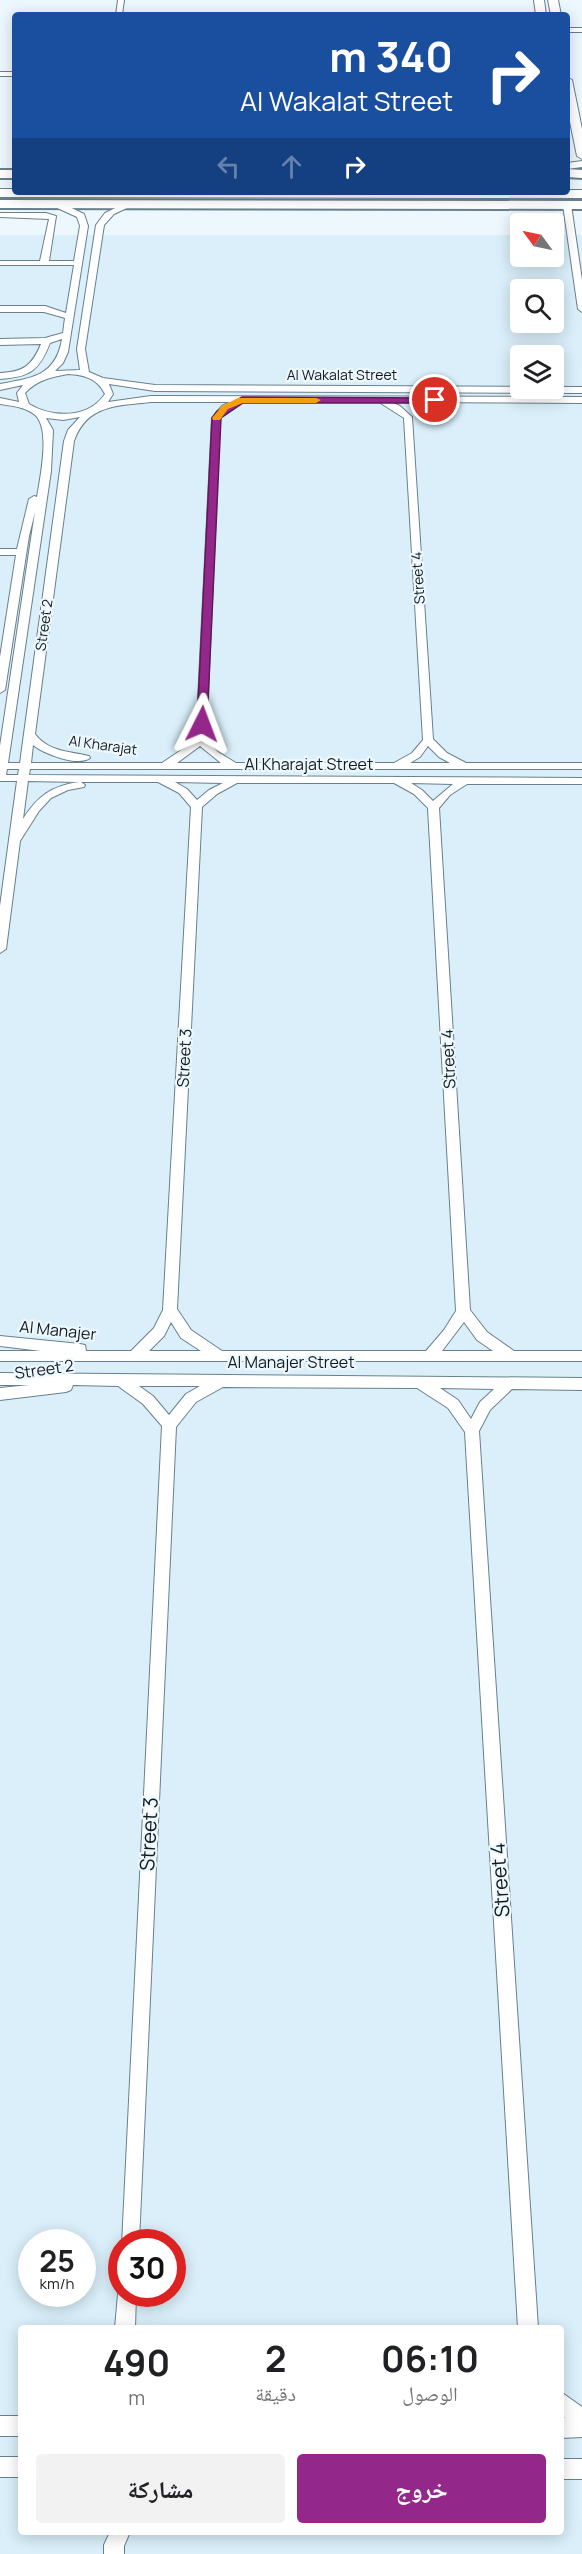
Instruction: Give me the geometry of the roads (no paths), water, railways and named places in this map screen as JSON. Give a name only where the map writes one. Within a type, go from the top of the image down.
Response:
[{"type":"highway","points":[[241,204],[450,195]]},
{"type":"main road","points":[[570,90],[577,114],[581,150]]},
{"type":"main road","points":[[0,204],[582,205]]},
{"type":"street","points":[[44,376],[60,361],[68,334],[83,220],[75,212],[56,204]]},
{"type":"street","points":[[0,387],[64,372],[85,374],[81,349],[100,225],[103,217],[128,204]]},
{"type":"street","points":[[567,205],[582,309]]},
{"type":"street","points":[[0,215],[46,215],[53,218],[44,263]]},
{"type":"street","points":[[0,263],[78,263]]},
{"type":"street","points":[[0,309],[45,309],[71,317]]},
{"type":"street","points":[[0,342],[46,341],[68,334]]},
{"type":"street","points":[[0,376],[19,374],[34,368],[38,364],[46,341]]},
{"type":"street","name":"Al Wakalat Street","points":[[85,374],[103,381],[155,388],[582,390]]},
{"type":"street","points":[[26,406],[21,393],[32,381]]},
{"type":"street","points":[[0,401],[26,406],[40,414],[63,417],[88,413],[101,406],[109,394],[103,381]]},
{"type":"street","name":"Al Wakalat Street","points":[[101,406],[151,399],[582,400]]},
{"type":"street","points":[[187,399],[211,412],[242,400]]},
{"type":"street","points":[[380,400],[397,408],[408,417],[418,407],[435,400]]},
{"type":"street","points":[[571,400],[582,405]]},
{"type":"street","points":[[211,412],[201,741],[214,754],[234,766]]},
{"type":"street","name":"Street 2","points":[[0,949],[69,441],[73,430],[88,413]]},
{"type":"street","name":"Street 2","points":[[0,781],[45,478],[49,439],[48,430],[40,414]]},
{"type":"street","name":"Street 4","points":[[408,417],[428,740]]},
{"type":"street","name":"Street 2","points":[[0,686],[21,552],[34,499],[45,478]]},
{"type":"street","points":[[0,552],[21,552]]},
{"type":"street","name":"Al Kharajat","points":[[29,734],[38,745],[54,753],[124,761],[144,766]]},
{"type":"street","points":[[394,766],[416,755],[428,740],[443,755],[465,766]]},
{"type":"street","points":[[164,766],[185,754],[201,741]]},
{"type":"street","name":"Al Kharajat Street","points":[[3,766],[24,772],[125,780],[582,781]]},
{"type":"street","name":"Al Kharajat Street","points":[[0,781],[24,772],[144,766],[582,766]]},
{"type":"street","name":"Street 2","points":[[14,843],[29,821],[37,803],[53,791],[75,785],[125,780]]},
{"type":"street","points":[[162,780],[183,791],[197,806],[213,792],[234,780]]},
{"type":"street","points":[[396,780],[418,792],[433,807],[446,792],[465,781]]},
{"type":"street","name":"Street 3","points":[[135,1355],[159,1332],[171,1310],[197,806]]},
{"type":"street","name":"Street 4","points":[[433,807],[463,1311]]},
{"type":"street","points":[[171,1310],[186,1334],[197,1344],[218,1355]]},
{"type":"street","points":[[430,1355],[449,1334],[463,1311],[482,1336],[511,1356]]},
{"type":"street","name":"Al Manajer","points":[[0,1341],[60,1345],[111,1355]]},
{"type":"street","name":"Al Manajer Street","points":[[0,1356],[582,1356]]},
{"type":"street","name":"Al Manajer Street","points":[[0,1379],[582,1383]]},
{"type":"street","name":"Street 2","points":[[0,1394],[54,1389],[92,1380]]},
{"type":"street","points":[[121,1380],[148,1400],[169,1425],[191,1398],[223,1380]]},
{"type":"street","points":[[418,1382],[453,1404],[472,1431],[485,1406],[509,1383]]},
{"type":"street","name":"Street 3","points":[[130,2229],[169,1425]]},
{"type":"street","name":"Street 4","points":[[472,1431],[528,2325]]},
{"type":"street","points":[[125,2325],[126,2307]]},
{"type":"street","points":[[564,2405],[582,2420]]},
{"type":"street","points":[[0,2426],[18,2426]]},
{"type":"street","points":[[564,2427],[582,2427]]},
{"type":"street","points":[[0,2467],[18,2467]]},
{"type":"street","points":[[564,2469],[582,2469]]}]
